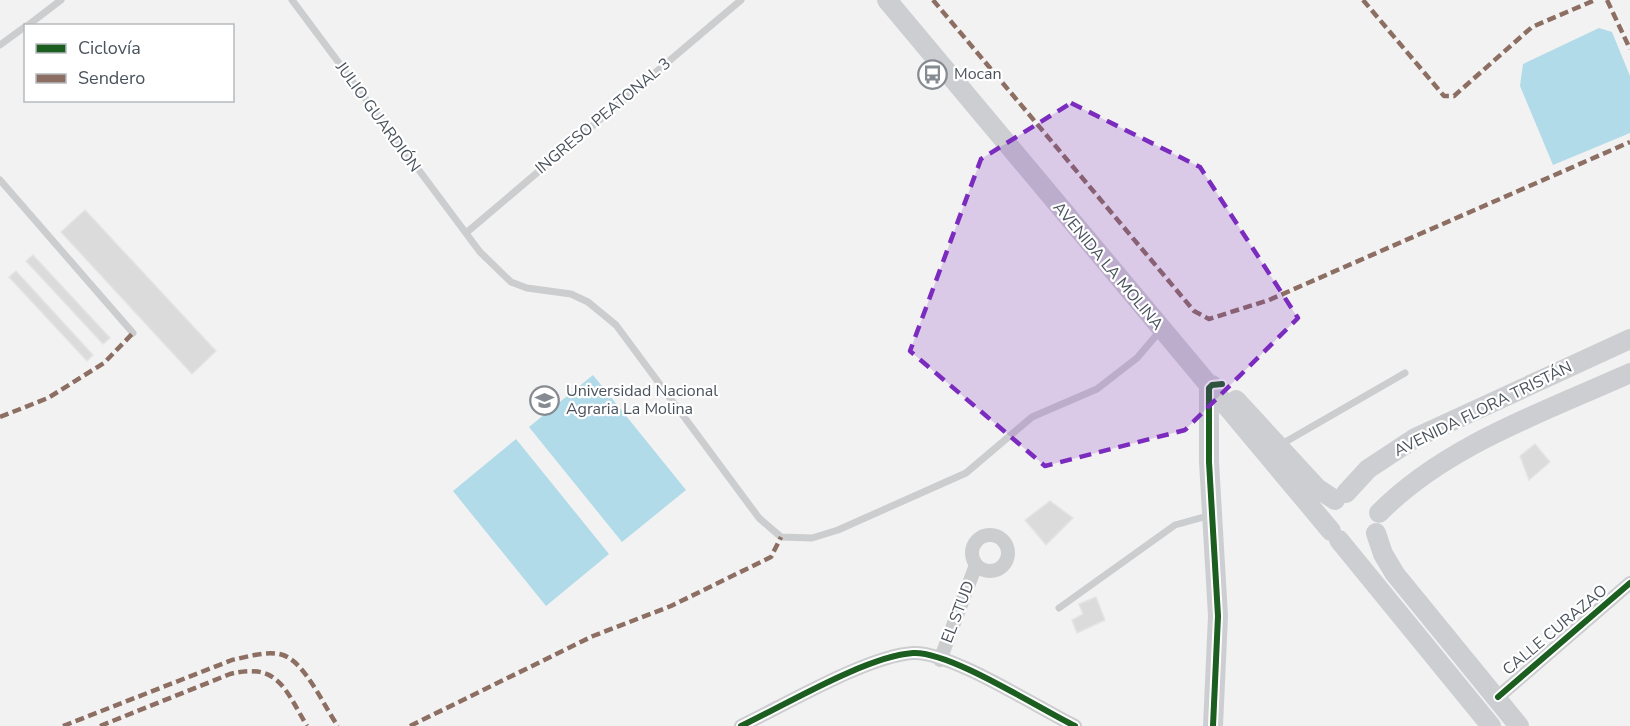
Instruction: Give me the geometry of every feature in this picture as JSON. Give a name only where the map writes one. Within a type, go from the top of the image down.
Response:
[{"type":"main road","name":"AVENIDA LA MOLINA","points":[[887,0],[1160,330],[1278,446],[1317,488],[1340,496]]},
{"type":"main road","name":"AVENIDA LA MOLINA","points":[[903,0],[1215,386],[1244,429],[1335,535],[1491,726]]},
{"type":"main road","name":"AVENIDA FLORA TRISTÁN","points":[[1340,496],[1368,469],[1415,438],[1630,339]]},
{"type":"main road","name":"AVENIDA FLORA TRISTÁN","points":[[1377,523],[1411,483],[1444,460],[1630,372]]},
{"type":"main road","points":[[1213,726],[1218,616],[1209,462],[1215,386]]},
{"type":"main road","points":[[1209,462],[1213,447],[1222,435],[1244,429]]},
{"type":"main road","points":[[1377,523],[1365,543],[1357,545],[1335,535],[1328,512],[1340,496],[1354,492],[1370,498],[1377,523],[1383,554],[1395,574],[1498,697],[1519,726]]},
{"type":"street","name":"EL STUD","points":[[940,660],[976,565]]},
{"type":"street","name":"CALLE CURAZAO","points":[[1498,697],[1630,583]]},
{"type":"street","points":[[741,726],[868,664],[914,653],[958,664],[1075,726]]},
{"type":"lane","points":[[29,24],[62,0]]},
{"type":"lane","name":"JULIO GUARDIÓN","points":[[292,0],[480,252],[511,282],[527,288],[571,294],[588,302],[616,325],[759,518],[781,537],[801,539],[838,530],[966,473],[1032,417],[1097,389],[1137,358],[1160,330]]},
{"type":"lane","name":"INGRESO PEATONAL 3","points":[[466,233],[741,0]]},
{"type":"lane","points":[[0,45],[24,27]]},
{"type":"lane","points":[[0,180],[133,333]]},
{"type":"lane","points":[[1278,446],[1405,373]]},
{"type":"lane","points":[[1059,608],[1175,525],[1213,514]]},
{"type":"highlighted area","points":[[1071,103],[1200,167],[1298,318],[1185,430],[1045,466],[910,351],[981,159]]},
{"type":"water","points":[[1599,28],[1612,32],[1630,76],[1630,133],[1553,165],[1520,86],[1523,64]]},
{"type":"water","points":[[593,375],[686,490],[622,542],[529,427]]},
{"type":"water","points":[[516,439],[609,554],[546,606],[453,491]]},
{"type":"building","points":[[85,210],[216,351],[192,374],[61,232]]},
{"type":"building","points":[[33,255],[110,338],[103,344],[26,261]]},
{"type":"building","points":[[16,271],[93,355],[87,361],[9,277]]},
{"type":"building","points":[[1535,444],[1550,462],[1529,480],[1520,456]]},
{"type":"building","points":[[1050,501],[1073,518],[1046,545],[1025,520]]},
{"type":"building","points":[[1096,597],[1105,620],[1077,633],[1072,620],[1083,614],[1079,604]]},
{"type":"marked path","points":[[933,0],[1194,311],[1209,319],[1269,300],[1630,142]]},
{"type":"marked path","points":[[1363,0],[1444,96],[1454,96],[1532,27],[1595,0]]},
{"type":"marked path","points":[[1607,0],[1630,49]]},
{"type":"marked path","points":[[0,417],[48,398],[104,363],[133,333]]},
{"type":"marked path","points":[[410,726],[593,636],[671,606],[771,557],[781,537]]},
{"type":"marked path","points":[[63,726],[232,660],[271,653],[283,655],[299,667],[314,686],[338,726]]},
{"type":"marked path","points":[[100,726],[230,674],[246,671],[270,675],[278,682],[286,690],[307,726]]},
{"type":"cycle path","points":[[1213,726],[1218,616],[1209,462],[1209,388],[1212,385],[1222,384]]},
{"type":"cycle path","points":[[1498,697],[1630,583]]},
{"type":"cycle path","points":[[741,726],[850,672],[894,656],[913,653],[929,655],[971,670],[1075,726]]},
{"type":"place","name":"Mocan","points":[[933,74]]},
{"type":"place","name":"Universidad Nacional Agraria La Molina","points":[[545,400]]}]
